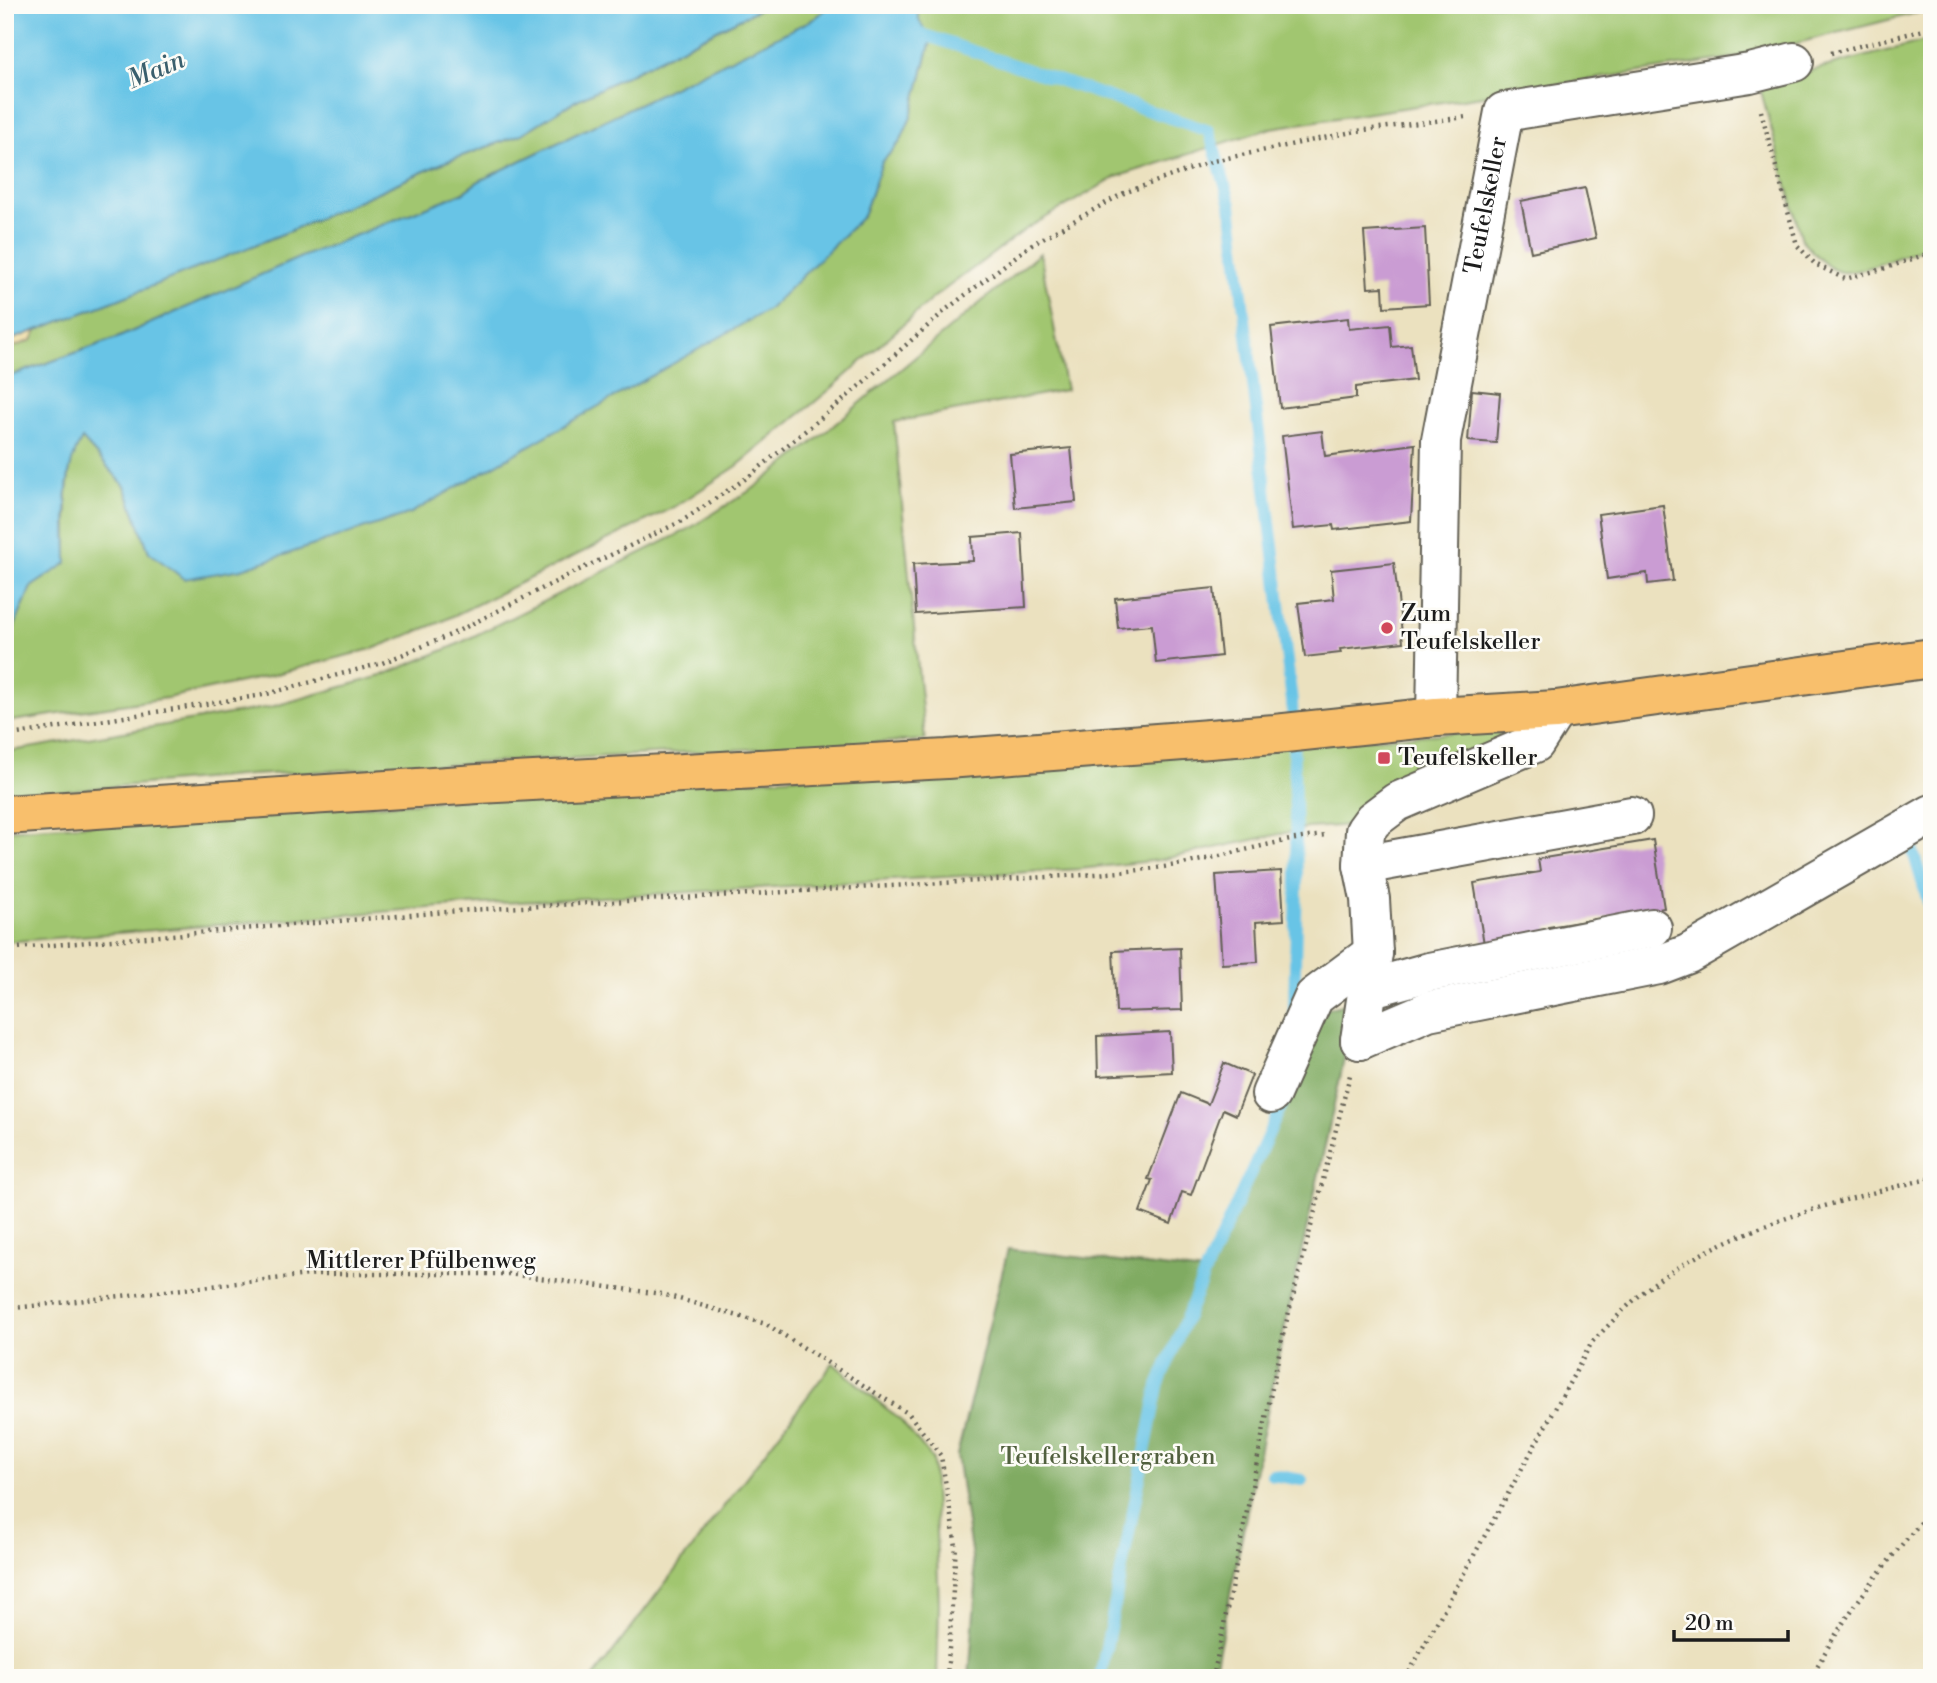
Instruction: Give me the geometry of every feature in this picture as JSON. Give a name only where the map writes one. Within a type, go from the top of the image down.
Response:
[{"type":"main road","points":[[5,815],[478,783],[947,759],[1275,734],[1436,716],[1556,710],[1932,658]]},
{"type":"street","points":[[1504,112],[1750,73],[1794,62]]},
{"type":"street","name":"Teufelskeller","points":[[1436,716],[1441,440],[1504,112]]},
{"type":"street","points":[[1360,1040],[1370,971],[1370,899],[1363,865],[1365,831],[1373,820],[1398,802],[1535,743],[1556,710]]},
{"type":"street","points":[[1360,1040],[1428,1011],[1659,965],[1688,954],[1744,919],[1932,814]]},
{"type":"street","points":[[1363,865],[1632,816]]},
{"type":"street","points":[[1270,1094],[1314,997],[1370,971],[1429,972],[1652,928]]},
{"type":"path","points":[[1794,62],[1932,28]]},
{"type":"path","points":[[1750,73],[1797,245],[1815,264],[1845,279],[1932,252]]},
{"type":"path","points":[[5,736],[263,695],[382,663],[450,635],[682,520],[748,477],[842,401],[947,309],[1032,244],[1124,193],[1213,161],[1262,150],[1357,131],[1504,112]]},
{"type":"path","points":[[5,948],[470,910],[1083,876],[1161,868],[1309,836]]},
{"type":"path","points":[[1213,1678],[1282,1339],[1360,1040]]},
{"type":"path","points":[[1406,1678],[1592,1342],[1627,1307],[1670,1272],[1740,1235],[1871,1193],[1932,1178]]},
{"type":"path","name":"Mittlerer Pfülbenweg","points":[[5,1309],[318,1274],[508,1274],[662,1294],[766,1324],[909,1414],[941,1456],[956,1546],[947,1678]]},
{"type":"path","points":[[1811,1678],[1882,1565],[1932,1510]]},
{"type":"green space","points":[[767,5],[831,5],[814,19],[479,181],[462,193],[117,338],[5,378],[5,350],[32,340],[37,330],[290,231],[445,162],[520,135],[575,101]]},
{"type":"green space","points":[[915,5],[1932,5],[1932,9],[1746,56],[1271,128],[1116,177],[1026,229],[933,298],[833,387],[737,466],[676,506],[441,622],[375,648],[265,677],[167,698],[5,722],[5,641],[9,640],[31,587],[67,562],[67,494],[71,456],[82,438],[125,486],[149,552],[411,513],[771,305],[863,216],[882,162],[900,142],[911,117],[931,41],[919,22]]},
{"type":"green space","points":[[1932,39],[1932,245],[1860,270],[1835,270],[1802,240],[1759,84]]},
{"type":"green space","points":[[1040,253],[1066,390],[894,422],[925,740],[250,775],[5,796],[5,752],[271,707],[381,676],[454,646],[687,530],[754,488],[816,440]]},
{"type":"green space","points":[[1501,730],[1494,748],[1353,825],[1308,828],[1159,860],[1080,869],[467,905],[5,942],[5,830]]},
{"type":"green space","name":"Teufelskellergraben","points":[[1357,1001],[1282,1340],[1213,1678],[969,1678],[976,1586],[957,1455],[1008,1249],[1205,1272],[1292,1082],[1293,1017]]},
{"type":"green space","points":[[833,1363],[901,1421],[933,1460],[939,1604],[937,1678],[593,1678]]},
{"type":"sand","points":[[37,330],[32,340],[5,350],[5,342]]},
{"type":"water","name":"Main","points":[[5,5],[767,5],[575,101],[520,135],[445,162],[290,231],[5,342]]},
{"type":"water","points":[[831,5],[915,5],[920,22],[931,40],[911,117],[900,142],[882,162],[863,216],[769,309],[411,513],[242,569],[184,579],[149,552],[125,486],[82,439],[70,467],[68,483],[67,563],[31,587],[9,640],[5,641],[5,378],[117,338],[301,257],[462,193],[479,181],[814,19]]},
{"type":"building","points":[[1585,188],[1596,238],[1531,252],[1521,201]]},
{"type":"building","points":[[1425,228],[1429,304],[1384,307],[1383,287],[1368,288],[1364,232]]},
{"type":"building","points":[[1348,318],[1349,329],[1390,325],[1392,347],[1411,345],[1415,380],[1356,387],[1356,398],[1280,408],[1271,327]]},
{"type":"building","points":[[1472,390],[1500,393],[1496,443],[1468,441]]},
{"type":"building","points":[[1322,431],[1325,456],[1415,444],[1411,521],[1334,530],[1333,525],[1293,529],[1282,436]]},
{"type":"building","points":[[1071,448],[1076,502],[1015,508],[1010,454]]},
{"type":"building","points":[[1663,505],[1673,581],[1648,584],[1647,573],[1607,579],[1598,514]]},
{"type":"building","points":[[1022,533],[1026,607],[916,614],[913,564],[973,561],[972,537]]},
{"type":"building","points":[[1394,563],[1403,642],[1340,649],[1341,653],[1305,657],[1298,603],[1334,599],[1331,570]]},
{"type":"building","points":[[1214,588],[1221,656],[1156,663],[1152,625],[1118,628],[1115,598]]},
{"type":"building","points":[[1653,840],[1664,908],[1548,927],[1549,933],[1484,944],[1474,883],[1540,872],[1538,859]]},
{"type":"building","points":[[1281,871],[1284,920],[1256,922],[1258,962],[1222,964],[1216,875]]},
{"type":"building","points":[[1180,948],[1182,1010],[1116,1012],[1113,951]]},
{"type":"building","points":[[1170,1032],[1172,1072],[1098,1076],[1097,1036]]},
{"type":"building","points":[[1224,1063],[1252,1075],[1236,1115],[1223,1109],[1191,1195],[1182,1192],[1171,1224],[1140,1212],[1152,1180],[1148,1179],[1181,1093],[1208,1104]]},
{"type":"waterway","points":[[913,31],[1209,131],[1231,205],[1292,701],[1297,876],[1294,1012]]},
{"type":"waterway","points":[[1909,838],[1932,915]]},
{"type":"waterway","points":[[1100,1678],[1158,1386],[1206,1270],[1285,1098]]},
{"type":"waterway","points":[[1272,1475],[1302,1480]]},
{"type":"place","name":"Zum Teufelskeller","points":[[1387,628]]},
{"type":"place","name":"Teufelskeller","points":[[1384,758]]}]
